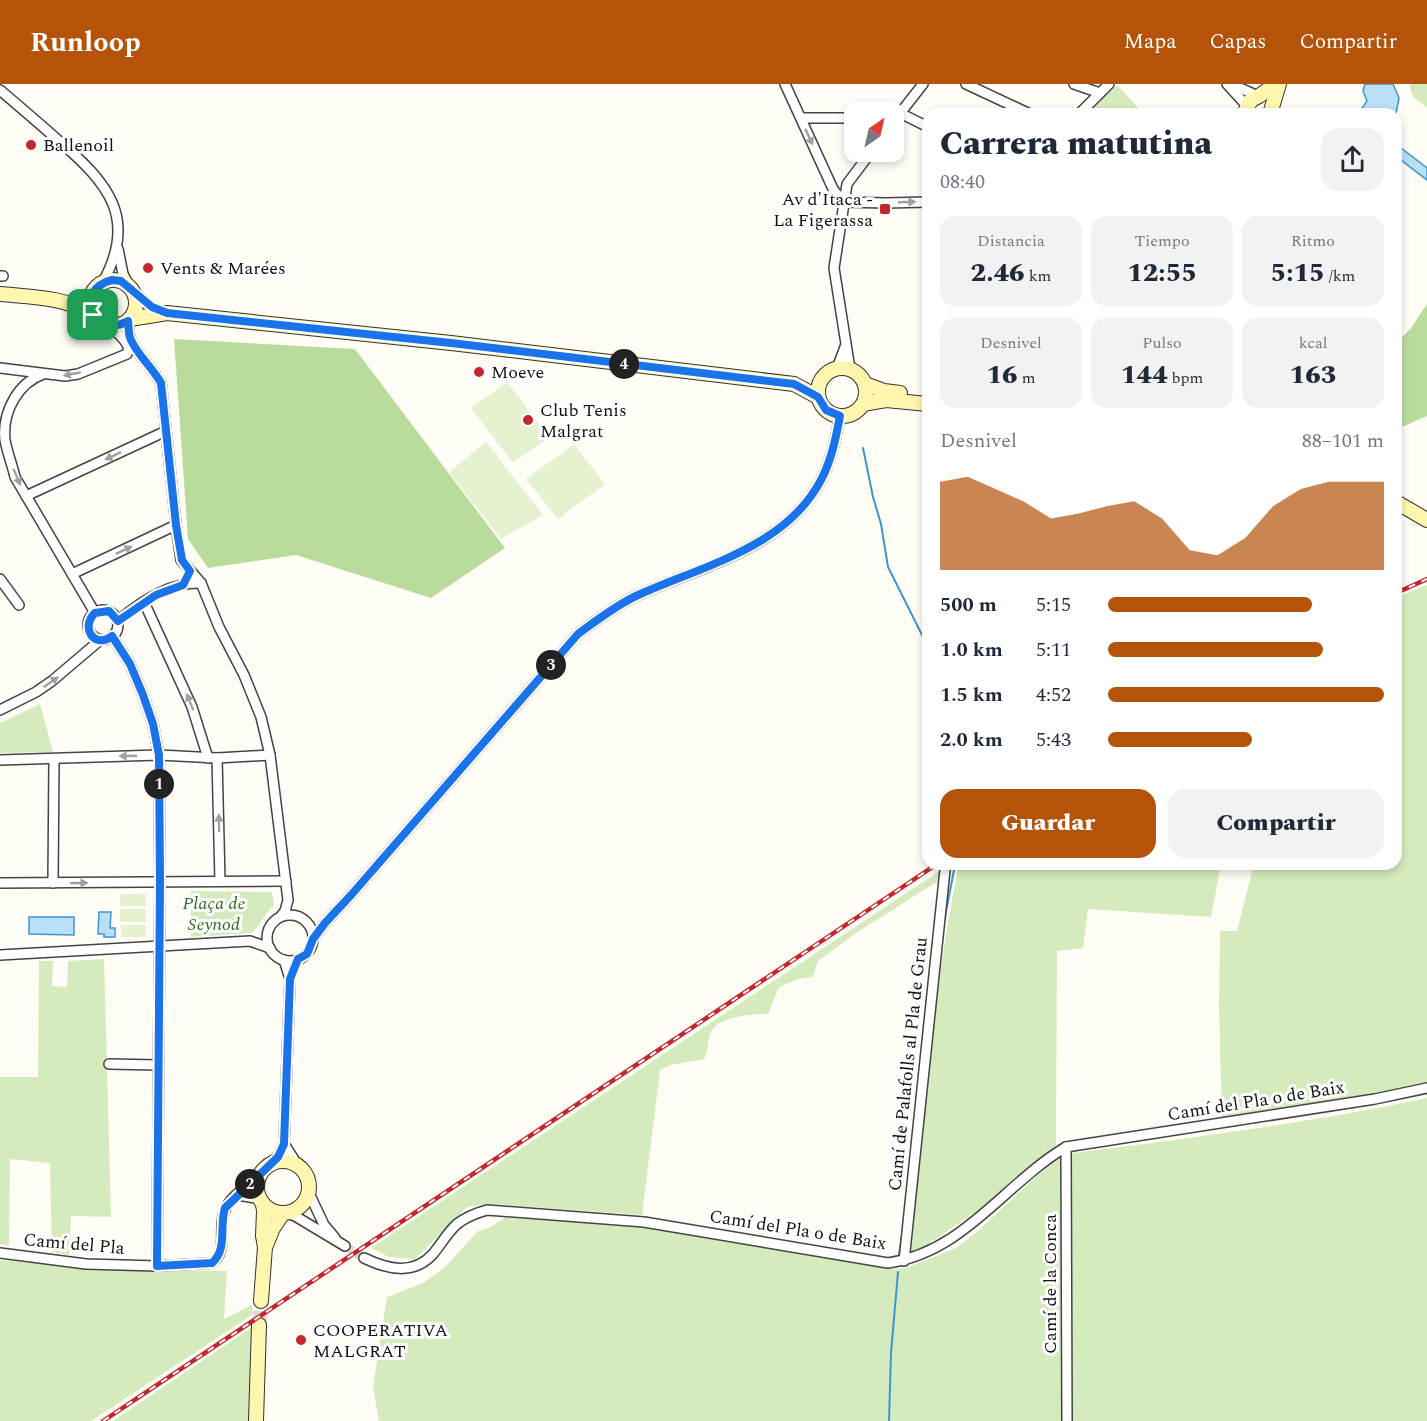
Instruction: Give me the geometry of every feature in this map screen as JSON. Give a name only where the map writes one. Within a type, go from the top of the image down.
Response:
[{"type":"street","points":[[785,84],[833,189],[843,202]]},
{"type":"street","points":[[904,108],[923,84]]},
{"type":"street","points":[[966,84],[1017,108]]},
{"type":"street","points":[[1074,84],[1100,93]]},
{"type":"street","points":[[1085,108],[1109,84]]},
{"type":"street","points":[[1229,84],[1251,106]]},
{"type":"street","points":[[1229,84],[1251,106]]},
{"type":"street","points":[[1251,106],[1277,84]]},
{"type":"street","points":[[1271,108],[1277,84]]},
{"type":"street","points":[[0,90],[89,166],[102,183],[112,202],[118,224],[117,247],[123,274],[136,303],[135,312],[129,320],[121,325],[105,325]]},
{"type":"street","points":[[1251,106],[1269,100],[1271,108]]},
{"type":"street","points":[[801,118],[844,118]]},
{"type":"street","points":[[904,120],[922,125]]},
{"type":"street","points":[[844,368],[846,345],[834,268],[847,184],[864,162]]},
{"type":"street","points":[[843,202],[922,201]]},
{"type":"street","points":[[93,315],[90,299],[117,247]]},
{"type":"street","points":[[58,301],[81,298],[98,286],[112,280],[121,281],[152,307],[167,313],[440,342],[794,384],[822,377],[829,371],[844,368],[859,375],[865,384],[866,394],[863,404],[857,411],[840,416],[826,410],[818,397],[794,384]]},
{"type":"street","points":[[0,294],[58,301],[86,310],[119,334],[129,348],[127,354],[78,374],[65,376],[0,368]]},
{"type":"street","points":[[129,320],[167,313]]},
{"type":"street","points":[[129,320],[129,338],[161,383],[176,525],[182,560],[201,583],[219,627],[254,696],[265,729],[288,900],[285,911],[268,932],[270,948],[275,955],[284,960],[298,959],[309,951],[313,939],[325,923],[578,634],[602,616],[636,597],[751,547],[783,526],[823,477],[832,455],[840,416]]},
{"type":"street","points":[[43,374],[27,382],[4,416],[8,452],[15,477],[95,613]]},
{"type":"street","points":[[818,397],[818,387],[822,377]]},
{"type":"street","points":[[865,384],[884,391],[922,395]]},
{"type":"street","points":[[863,404],[886,400],[922,403]]},
{"type":"street","points":[[26,496],[166,431]]},
{"type":"street","points":[[1402,505],[1427,520]]},
{"type":"street","points":[[72,574],[176,525]]},
{"type":"street","points":[[183,585],[190,571]]},
{"type":"street","points":[[0,579],[20,606]]},
{"type":"street","points":[[118,621],[109,611],[95,613],[88,622],[90,634],[99,641],[105,641],[112,636],[118,621],[156,595],[183,585],[201,583]]},
{"type":"street","points":[[144,603],[213,758],[220,881]]},
{"type":"street","points":[[112,636],[130,664],[143,695],[153,724],[159,755],[157,1266]]},
{"type":"street","points":[[0,710],[36,692],[52,681],[99,641]]},
{"type":"street","points":[[0,760],[159,755],[213,758],[270,755]]},
{"type":"street","points":[[53,883],[54,759]]},
{"type":"street","name":"Camí de Palafolls al Pla de Grau","points":[[904,1261],[945,870]]},
{"type":"street","points":[[0,883],[286,881]]},
{"type":"street","points":[[288,900],[297,916]]},
{"type":"street","points":[[281,916],[297,916],[306,922],[312,931],[313,939]]},
{"type":"street","points":[[306,922],[325,923]]},
{"type":"street","points":[[250,941],[268,932]]},
{"type":"street","points":[[0,955],[250,941],[270,948]]},
{"type":"street","points":[[290,979],[298,959]]},
{"type":"street","points":[[238,1195],[261,1202],[272,1211],[295,1216],[342,1244],[324,1225],[309,1193],[307,1176],[284,1144],[290,979],[284,960]]},
{"type":"street","points":[[109,1064],[158,1065]]},
{"type":"street","name":"Camí del Pla o de Baix","points":[[364,1258],[390,1269],[416,1266],[433,1254],[456,1225],[472,1214],[487,1210],[644,1222],[888,1263],[904,1261],[944,1244],[973,1224],[1047,1158],[1066,1147],[1375,1099],[1427,1088]]},
{"type":"street","name":"Camí del Pla","points":[[0,1253],[86,1264],[157,1266],[212,1263],[222,1248],[222,1216],[229,1203],[278,1157],[284,1144]]},
{"type":"street","name":"Camí de la Conca","points":[[1066,1147],[1067,1421]]},
{"type":"street","points":[[261,1301],[265,1247],[264,1211],[256,1186],[264,1169],[278,1161],[297,1164]]},
{"type":"street","points":[[265,1247],[273,1228],[284,1213],[300,1207],[309,1193]]},
{"type":"street","points":[[256,1421],[259,1324]]},
{"type":"green space","points":[[1409,84],[1427,84],[1427,108],[1413,97]]},
{"type":"green space","points":[[1117,85],[1138,108],[1093,108]]},
{"type":"green space","points":[[1427,304],[1427,416],[1402,427],[1402,338]]},
{"type":"green space","points":[[174,339],[355,349],[505,548],[431,598],[296,555],[208,568],[188,539]]},
{"type":"green space","points":[[507,382],[549,437],[513,463],[471,408]]},
{"type":"green space","points":[[486,442],[543,515],[501,539],[449,472]]},
{"type":"green space","points":[[574,444],[605,484],[558,519],[526,479]]},
{"type":"green space","points":[[1427,585],[1427,1084],[1222,1119],[1219,1007],[1220,931],[1237,931],[1252,870],[1402,870],[1402,595]]},
{"type":"green space","points":[[40,704],[53,752],[0,753],[0,723]]},
{"type":"green space","points":[[941,870],[943,878],[856,933],[818,961],[813,977],[798,979],[779,987],[768,1014],[736,1017],[721,1022],[711,1032],[704,1059],[670,1065],[660,1070],[642,1215],[489,1204],[467,1207],[415,1259],[389,1257],[371,1248]]},
{"type":"green space","points":[[958,870],[1220,870],[1211,917],[1088,909],[1083,948],[1057,951],[1056,1145],[989,1203],[922,1248],[908,1253],[935,1009]]},
{"type":"green space","name":"Plaça de Seynod","points":[[191,891],[272,892],[274,905],[252,933],[191,937]]},
{"type":"green space","points":[[120,894],[146,894],[146,906],[120,906]]},
{"type":"green space","points":[[120,909],[146,909],[146,922],[120,922]]},
{"type":"green space","points":[[121,925],[146,925],[146,937],[121,937]]},
{"type":"green space","points":[[104,959],[111,1217],[71,1216],[69,1255],[52,1252],[50,1163],[10,1159],[9,1246],[0,1244],[0,1077],[38,1077],[39,961],[53,961],[52,986],[67,987],[68,961]]},
{"type":"green space","points":[[1427,1098],[1427,1421],[379,1421],[373,1387],[387,1297],[423,1283],[444,1268],[478,1231],[489,1228],[509,1215],[643,1225],[749,1242],[889,1269],[906,1268],[956,1248],[978,1231],[1039,1174],[1058,1160],[1073,1153],[1206,1136]]},
{"type":"green space","points":[[0,1260],[100,1269],[227,1271],[224,1319],[252,1305],[252,1315],[91,1421],[0,1421]]},
{"type":"green space","points":[[267,1317],[262,1421],[113,1421]]},
{"type":"water","points":[[1365,84],[1393,84],[1399,98],[1397,108],[1362,108],[1367,101],[1363,91]]},
{"type":"water","points":[[1402,149],[1427,168],[1427,180],[1402,161]]},
{"type":"water","points":[[99,912],[111,912],[110,928],[115,928],[115,937],[104,937],[104,934],[98,934]]},
{"type":"water","points":[[29,917],[74,917],[74,935],[29,934]]},
{"type":"waterway","points":[[863,448],[881,524],[888,567],[922,635]]},
{"type":"waterway","points":[[943,927],[954,870]]},
{"type":"waterway","points":[[899,1255],[904,1221]]},
{"type":"waterway","points":[[889,1421],[891,1353],[898,1272]]},
{"type":"tunnel","points":[[345,1246],[364,1258]]},
{"type":"tunnel","points":[[259,1325],[261,1301]]},
{"type":"railway","points":[[1402,590],[1427,579]]},
{"type":"railway","points":[[103,1421],[928,870]]},
{"type":"place","name":"Ballenoil","points":[[31,145]]},
{"type":"place","name":"Av d'Itaca - La Figerassa","points":[[885,209]]},
{"type":"place","name":"Vents & Marées","points":[[148,268]]},
{"type":"place","name":"Moeve","points":[[479,372]]},
{"type":"place","name":"Club Tenis Malgrat","points":[[528,420]]},
{"type":"place","name":"COOPERATIVA MALGRAT","points":[[301,1340]]},
{"type":"route","points":[[121,281],[152,307],[167,313],[451,343],[794,384],[818,397],[826,410],[840,416],[832,455],[823,477],[783,526],[729,558],[621,604],[578,634],[325,923],[313,939],[309,951],[298,959],[290,979],[284,1144],[278,1157],[225,1208],[222,1216],[222,1248],[212,1263],[157,1266],[159,755],[153,724],[130,664],[112,636],[105,641],[99,641],[90,634],[88,628],[88,622],[95,613],[109,611],[118,621],[156,595],[183,585],[190,571],[182,560],[176,525],[161,383],[129,338],[128,321],[121,325],[105,325],[93,315],[90,299],[93,291],[103,282],[121,281]]}]
